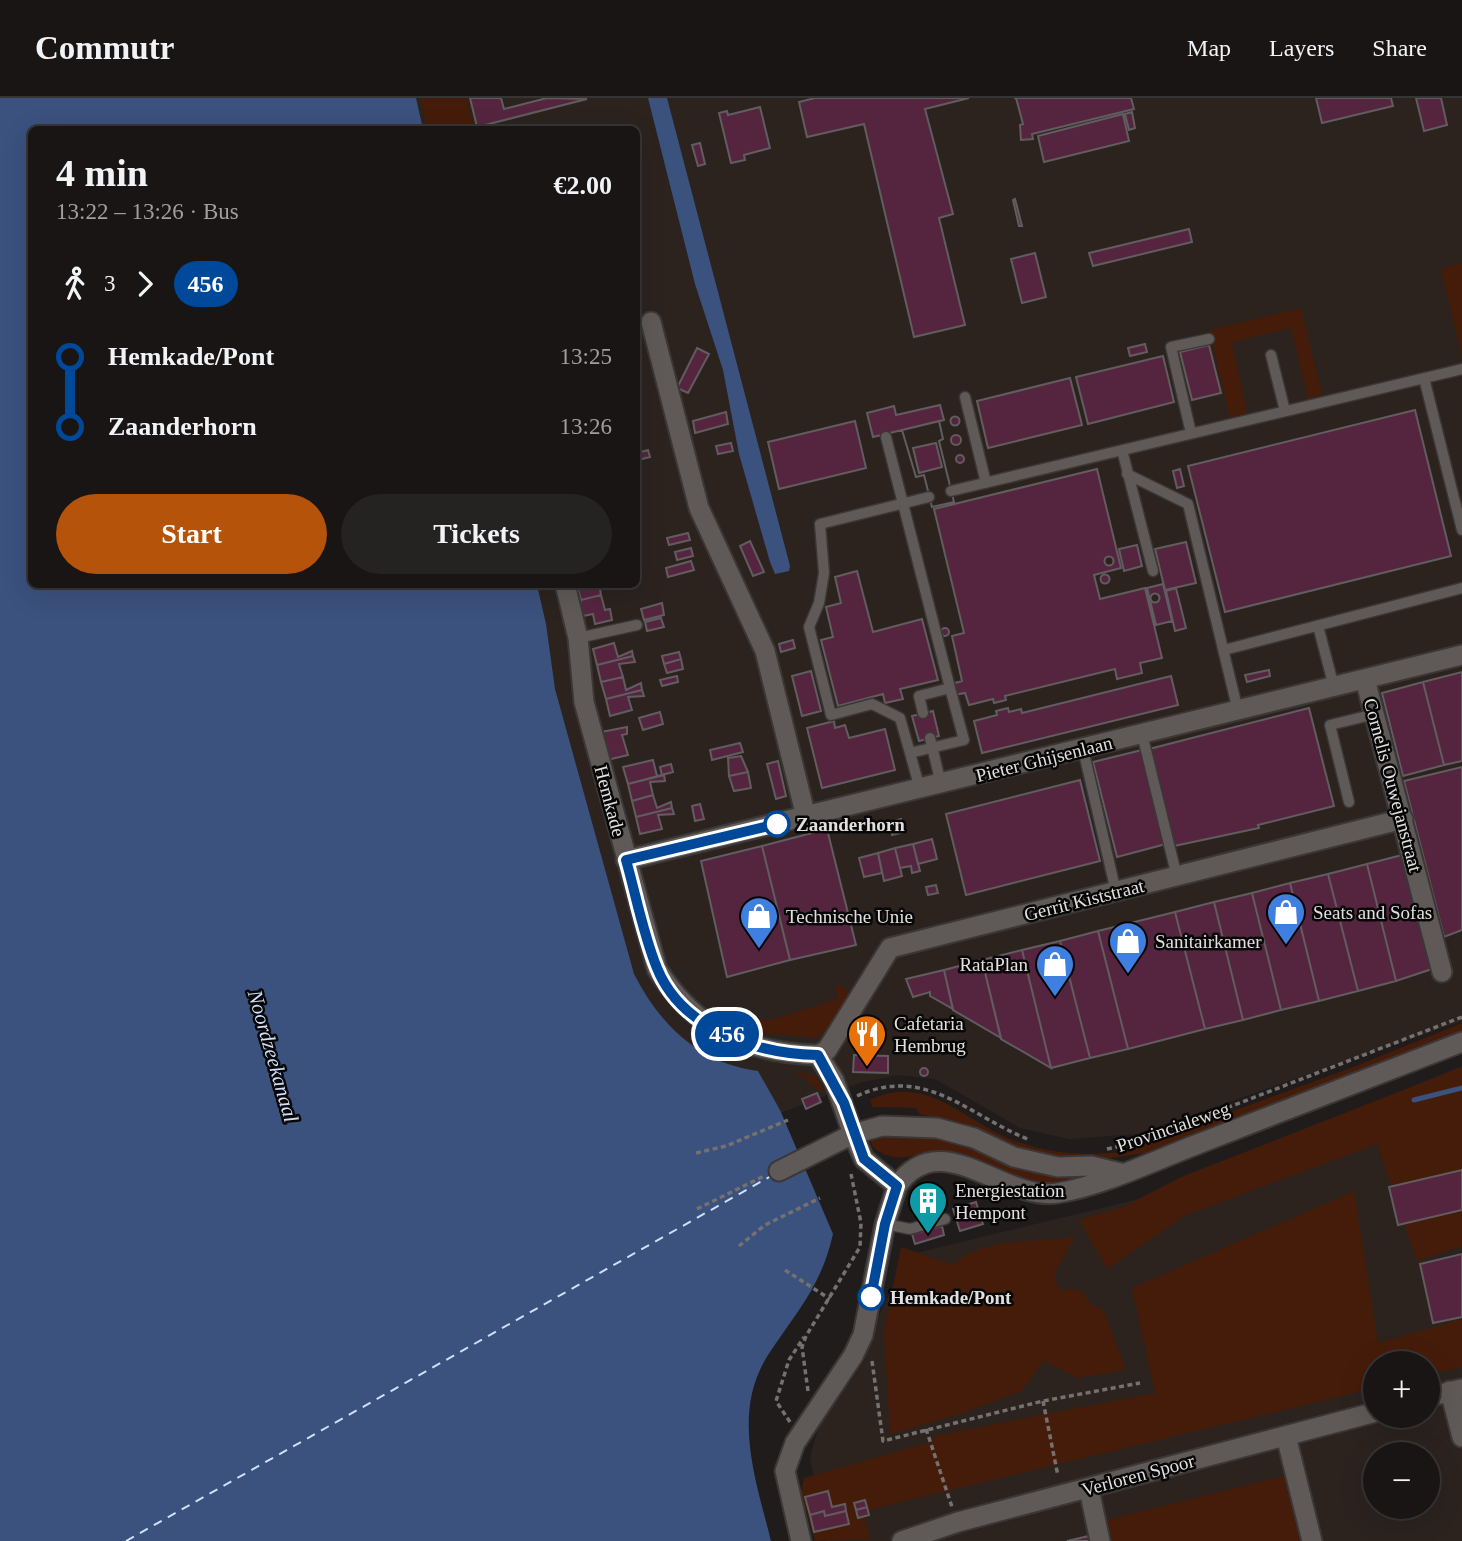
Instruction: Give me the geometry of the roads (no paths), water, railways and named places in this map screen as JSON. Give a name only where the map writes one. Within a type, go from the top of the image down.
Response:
[{"type":"street","points":[[651,322],[699,508],[765,651],[806,817]]},
{"type":"street","name":"Hemkade","points":[[566,588],[579,638],[584,702],[657,970],[675,998],[703,1023],[757,1048],[818,1055]]},
{"type":"street","name":"Pieter Ghijsenlaan","points":[[626,860],[1462,655]]},
{"type":"street","name":"Cornelis Ouwejanstraat","points":[[1365,679],[1442,972]]},
{"type":"street","name":"Gerrit Kiststraat","points":[[818,1055],[827,1050],[890,948],[1403,819]]},
{"type":"street","name":"Provincialeweg","points":[[897,1186],[904,1175],[915,1168],[938,1161],[964,1163],[1010,1185],[1055,1194],[1121,1173],[1462,1042]]},
{"type":"street","points":[[801,1541],[785,1471],[802,1433],[863,1335],[885,1224],[897,1186],[864,1159],[847,1138],[844,1103],[818,1055]]},
{"type":"street","name":"Provincialeweg","points":[[775,1172],[847,1138],[882,1126],[937,1128],[974,1138],[1014,1157],[1058,1167],[1091,1166],[1121,1173]]},
{"type":"street","points":[[1456,1390],[1462,1437]]},
{"type":"street","name":"Verloren Spoor","points":[[902,1541],[961,1531],[1063,1495],[1363,1415]]},
{"type":"street","points":[[1286,1436],[1312,1541]]},
{"type":"street","points":[[1089,1489],[1100,1541]]},
{"type":"lane","points":[[1191,433],[1171,347],[1209,339]]},
{"type":"lane","points":[[1271,355],[1285,411]]},
{"type":"lane","points":[[951,491],[1462,369]]},
{"type":"lane","points":[[1424,378],[1462,530]]},
{"type":"lane","points":[[965,397],[986,483]]},
{"type":"lane","points":[[887,436],[964,740],[931,743],[910,753]]},
{"type":"lane","points":[[1122,450],[1153,571]]},
{"type":"lane","points":[[1127,474],[1188,504],[1238,711]]},
{"type":"lane","points":[[920,789],[900,718],[872,704],[831,715],[809,626],[819,603],[824,573],[820,524],[929,497]]},
{"type":"lane","points":[[1224,650],[1462,588]]},
{"type":"lane","points":[[579,638],[637,625]]},
{"type":"lane","points":[[1318,626],[1334,687]]},
{"type":"lane","points":[[923,713],[919,696],[950,688]]},
{"type":"lane","points":[[1349,802],[1330,725],[1375,714]]},
{"type":"lane","points":[[1142,734],[1177,877]]},
{"type":"lane","points":[[931,743],[941,784]]},
{"type":"lane","points":[[1083,749],[1116,892]]},
{"type":"lane","points":[[885,1224],[910,1228],[945,1219]]},
{"type":"water","name":"Noordzeekanaal","points":[[0,98],[416,98],[422,126],[28,126],[28,588],[538,588],[546,624],[555,689],[634,974],[656,1010],[684,1039],[717,1060],[758,1071],[780,1110],[833,1234],[815,1284],[768,1355],[757,1377],[751,1400],[750,1447],[771,1541],[0,1541]]},
{"type":"water","points":[[648,98],[667,98],[790,566],[789,571],[775,574],[770,562],[739,454],[723,370],[695,284]]},
{"type":"waterway","points":[[1414,1100],[1462,1088]]},
{"type":"place","name":"Zaanderhorn","points":[[777,824]]},
{"type":"place","name":"Seats and Sofas","points":[[1286,946]]},
{"type":"place","name":"Technische Unie","points":[[759,950]]},
{"type":"place","name":"Sanitairkamer","points":[[1128,975]]},
{"type":"place","name":"RataPlan","points":[[1055,998]]},
{"type":"place","name":"Cafetaria Hembrug","points":[[867,1068]]},
{"type":"place","name":"Energiestation Hempont","points":[[928,1235]]},
{"type":"place","name":"Hemkade/Pont","points":[[871,1297]]}]
